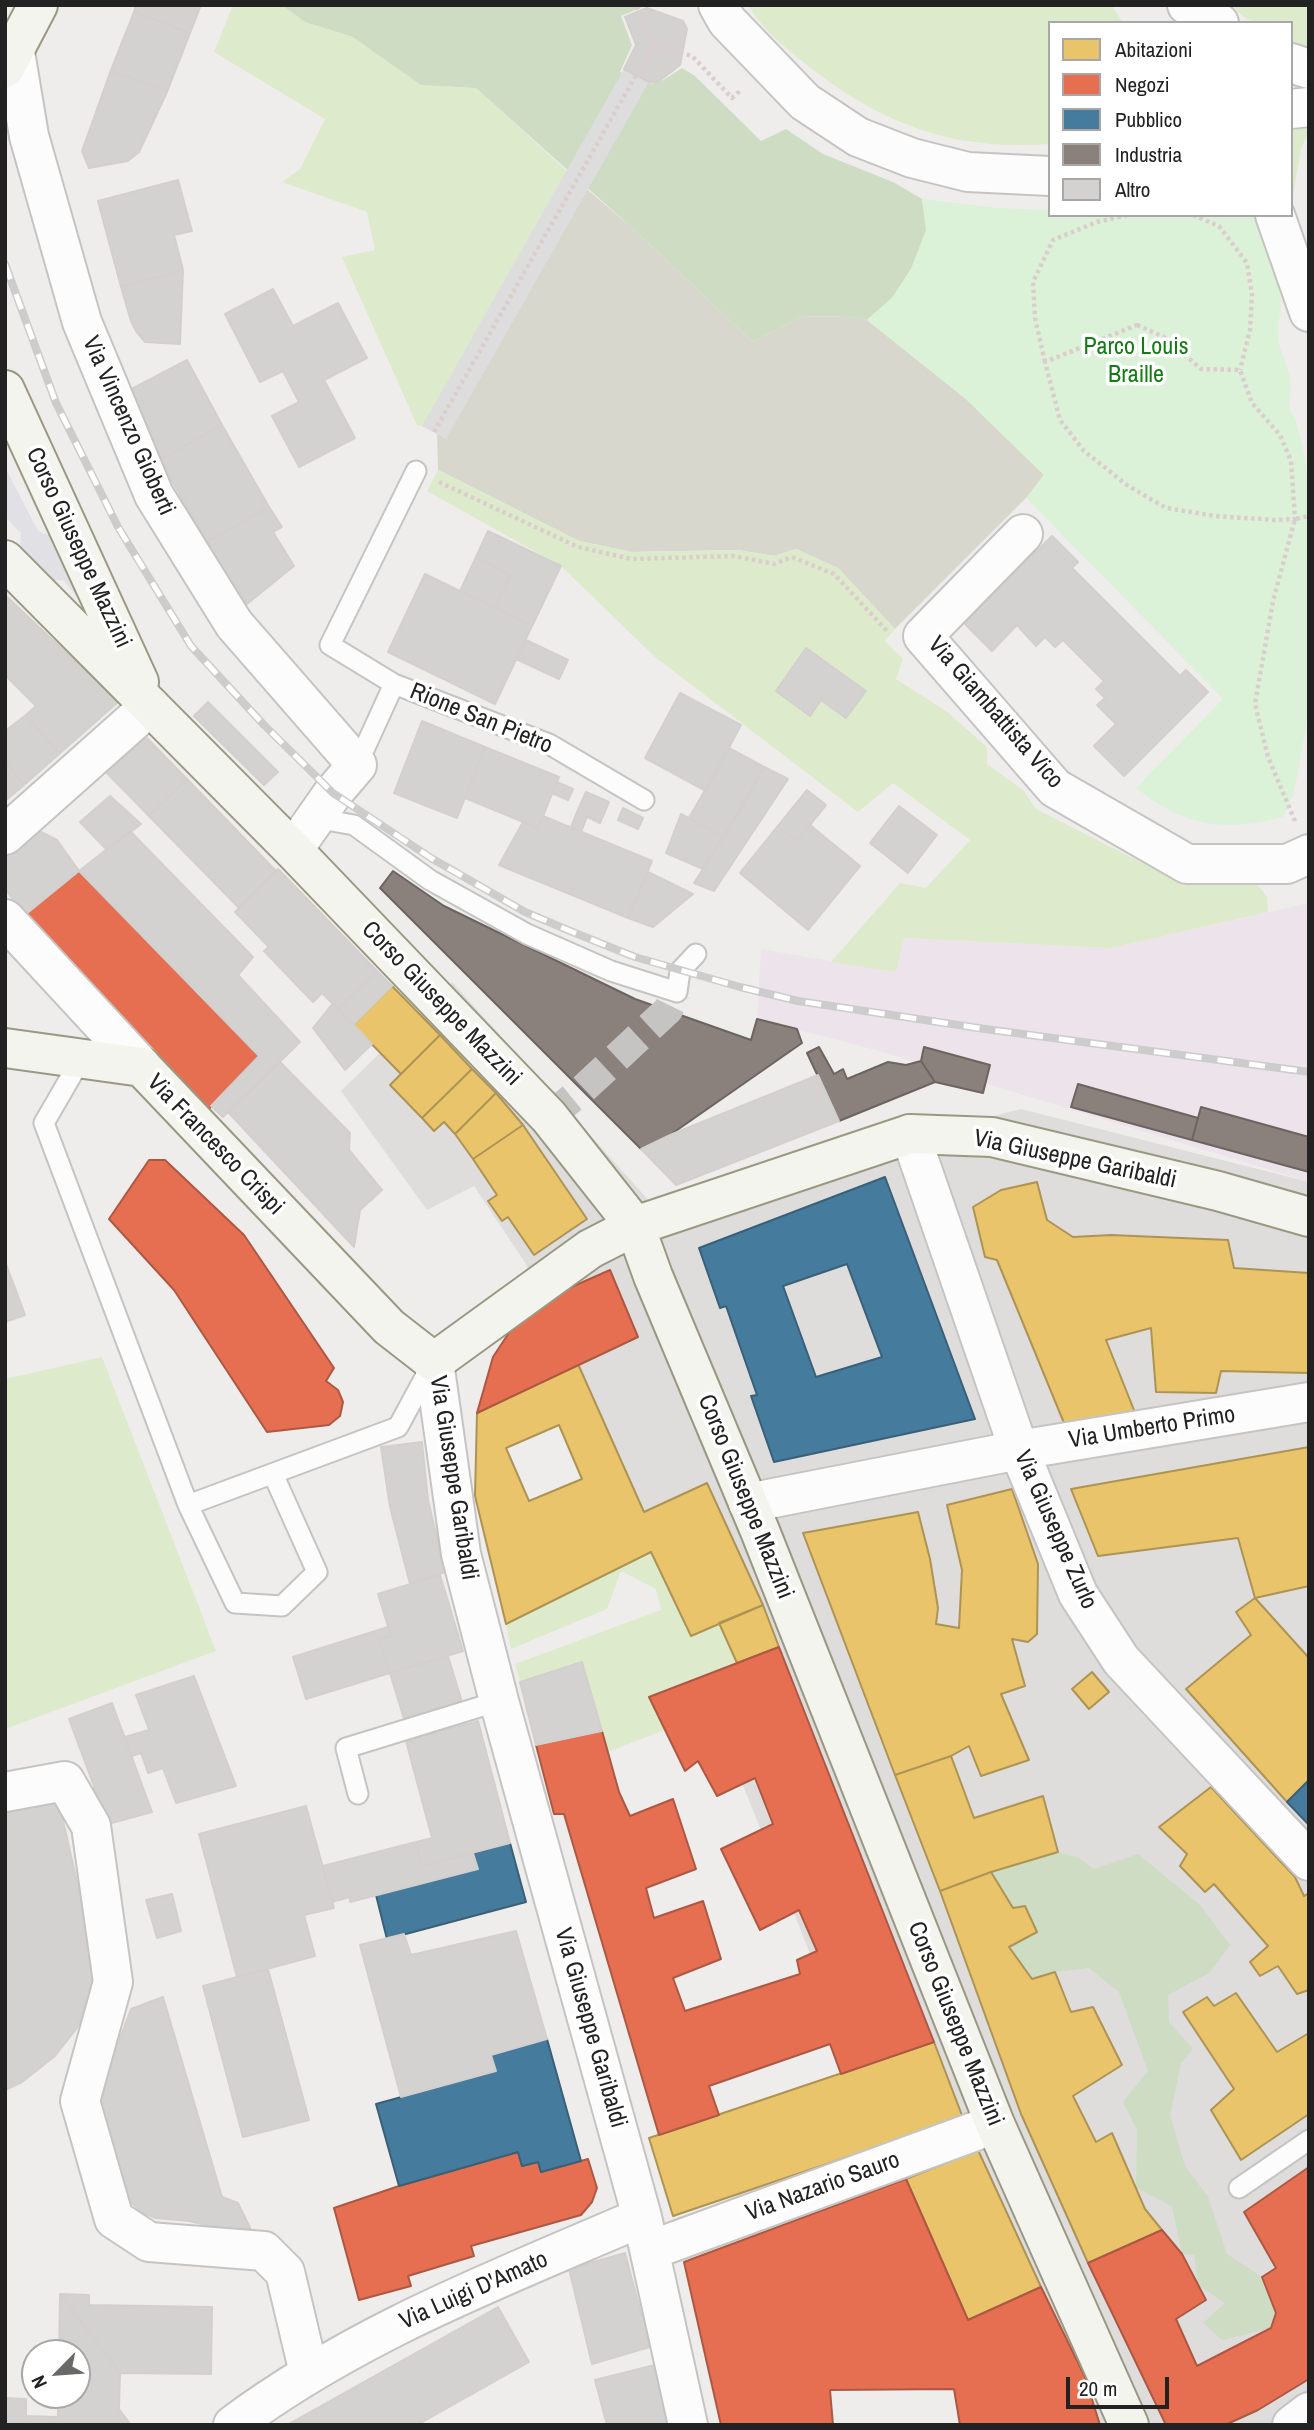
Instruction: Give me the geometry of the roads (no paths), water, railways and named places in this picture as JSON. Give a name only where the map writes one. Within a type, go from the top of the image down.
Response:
[{"type":"main road","points":[[10,60],[38,5]]},
{"type":"main road","name":"Corso Giuseppe Mazzini","points":[[5,390],[150,706]]},
{"type":"main road","name":"Corso Giuseppe Mazzini","points":[[5,560],[293,850],[549,1117],[635,1226],[995,2124],[1129,2425]]},
{"type":"main road","points":[[10,1054],[81,1059],[142,1068]]},
{"type":"main road","name":"Via Francesco Crispi","points":[[142,1068],[389,1327],[434,1362]]},
{"type":"main road","name":"Via Giuseppe Garibaldi","points":[[434,1362],[590,1249],[635,1226],[910,1134],[992,1137],[1218,1191],[1309,1217]]},
{"type":"street","points":[[719,5],[727,21],[805,102],[858,137],[912,158],[968,172],[1048,176]]},
{"type":"street","points":[[1186,5],[1215,21]]},
{"type":"street","name":"Via Vincenzo Gioberti","points":[[10,60],[82,323],[154,495],[234,624],[357,765]]},
{"type":"street","points":[[1276,217],[1309,312]]},
{"type":"street","name":"Via Giambattista Vico","points":[[1023,534],[923,636],[1055,788],[1186,864],[1287,864],[1304,842]]},
{"type":"street","points":[[5,835],[150,706]]},
{"type":"street","points":[[293,850],[357,765]]},
{"type":"street","name":"Via Francesco Crispi","points":[[5,919],[142,1068]]},
{"type":"street","name":"Via Giuseppe Zurlo","points":[[910,1134],[1019,1450],[1078,1594],[1121,1660],[1309,1861]]},
{"type":"street","name":"Via Giuseppe Garibaldi","points":[[434,1362],[461,1554],[499,1702],[647,2234],[688,2425]]},
{"type":"street","name":"Via Umberto Primo","points":[[748,1503],[1019,1450],[1309,1402]]},
{"type":"street","points":[[5,1792],[65,1781],[91,1826],[113,1982],[80,2101],[114,2219],[149,2242],[264,2251],[285,2272],[309,2373]]},
{"type":"street","name":"Via Nazario Sauro","points":[[647,2234],[995,2124]]},
{"type":"street","name":"Via Luigi D'Amato","points":[[233,2425],[309,2373],[404,2320],[647,2234]]},
{"type":"street","points":[[1292,2425],[1309,2412]]},
{"type":"lane","points":[[394,684],[330,645],[416,471]]},
{"type":"lane","name":"Rione San Pietro","points":[[357,765],[394,684],[549,744],[644,800]]},
{"type":"lane","points":[[315,818],[354,825],[430,880],[479,909],[564,952],[611,971],[677,992],[680,971],[696,954]]},
{"type":"lane","points":[[81,1059],[44,1123],[188,1505],[236,1603],[282,1606],[317,1573],[273,1474]]},
{"type":"lane","points":[[188,1505],[398,1427],[434,1362]]},
{"type":"lane","points":[[358,1794],[346,1748],[499,1702]]},
{"type":"lane","points":[[1239,2188],[1309,2140]]},
{"type":"tunnel","points":[[549,1117],[668,1010],[677,992]]},
{"type":"railway","points":[[5,264],[56,403],[118,527],[191,646],[264,725],[333,793],[431,858],[525,912],[575,933],[635,957],[740,987],[798,1001],[985,1029],[1309,1072]]},
{"type":"park label","name":"Parco Louis Braille","points":[[1136,362]]}]
